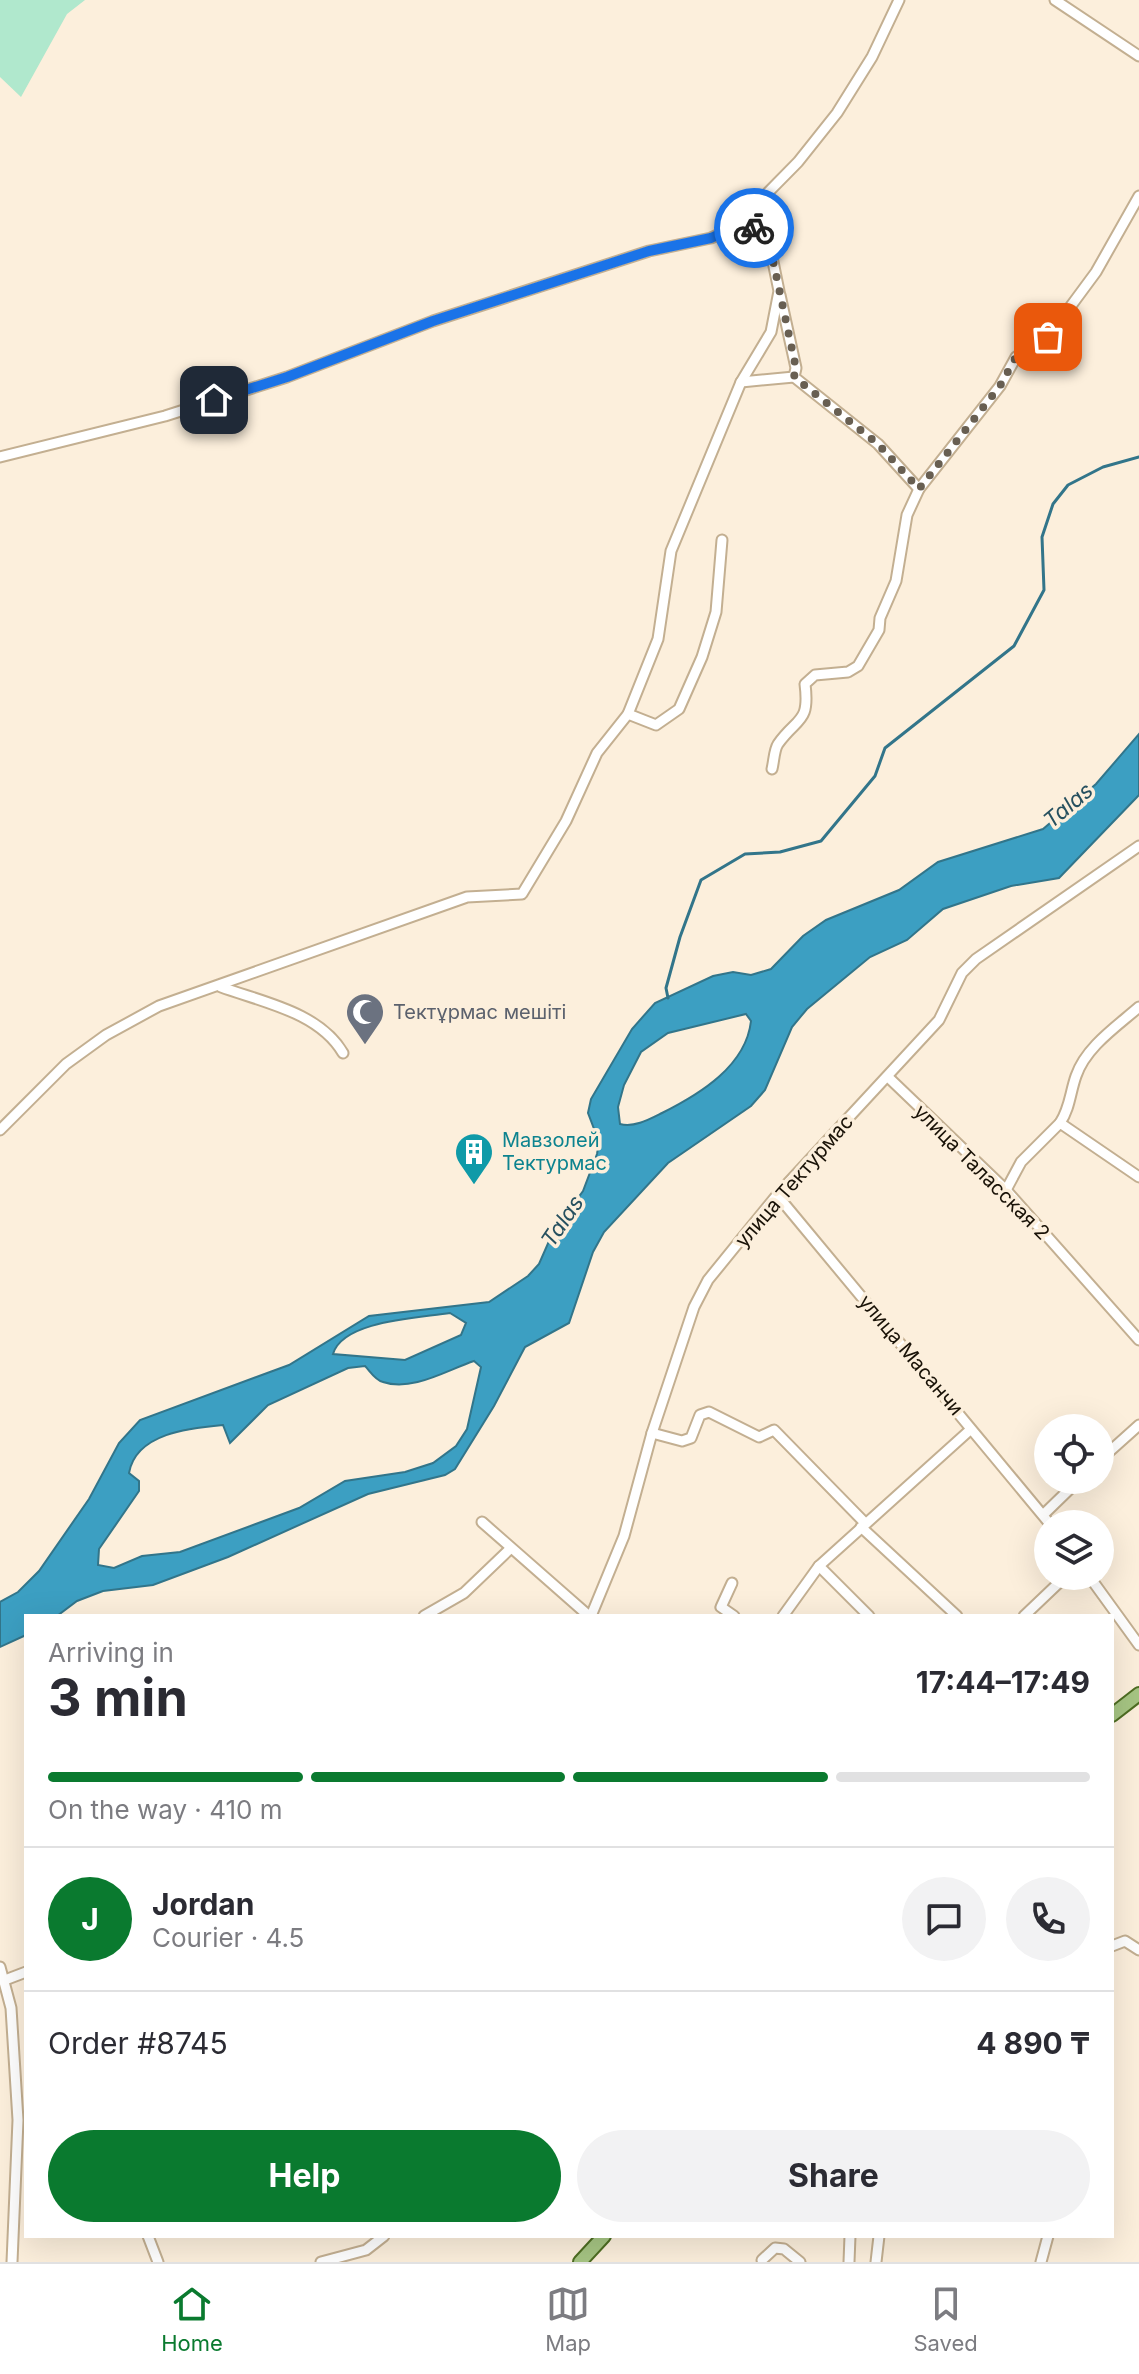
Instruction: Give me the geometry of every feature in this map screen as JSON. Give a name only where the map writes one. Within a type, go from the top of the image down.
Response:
[{"type":"main road","points":[[1114,1713],[1139,1694]]},
{"type":"main road","points":[[580,2262],[602,2238]]},
{"type":"street","points":[[0,457],[192,407],[287,377],[433,321],[649,251],[711,238],[733,228],[766,198],[837,113],[872,57],[899,0]]},
{"type":"street","points":[[1055,0],[1139,56]]},
{"type":"street","points":[[772,769],[777,745],[801,723],[808,705],[805,684],[815,675],[848,672],[858,666],[879,630],[880,618],[896,581],[907,515],[919,489],[1000,386],[1016,357],[1048,337],[1096,272],[1139,196]]},
{"type":"street","points":[[766,198],[768,237],[796,368],[794,377]]},
{"type":"street","points":[[733,228],[755,228],[768,237]]},
{"type":"street","points":[[0,1130],[66,1064],[106,1035],[159,1006],[221,987],[467,897],[522,894],[566,821],[597,753],[628,714],[658,639],[671,551],[741,382],[771,332],[779,291]]},
{"type":"street","points":[[741,382],[794,377],[878,444],[919,489]]},
{"type":"street","points":[[628,714],[656,725],[679,709],[702,657],[716,612],[722,540]]},
{"type":"street","name":"улица Тектурмас","points":[[591,1614],[624,1536],[652,1433],[694,1307],[708,1280],[777,1195],[939,1020],[962,973],[976,959],[1139,846]]},
{"type":"street","points":[[221,987],[310,1021],[326,1031],[343,1053]]},
{"type":"street","points":[[1006,1190],[1021,1162],[1060,1123],[1068,1110],[1076,1075],[1088,1053],[1139,1007]]},
{"type":"street","name":"улица Таласская 2","points":[[888,1077],[1006,1190],[1139,1340]]},
{"type":"street","points":[[1060,1123],[1139,1177]]},
{"type":"street","name":"улица Масанчи","points":[[777,1195],[970,1430],[1040,1510]]},
{"type":"street","points":[[652,1433],[682,1441],[691,1438],[700,1415],[709,1412],[759,1437],[774,1430],[863,1525],[955,1614]]},
{"type":"street","points":[[1114,1447],[1139,1425]]},
{"type":"street","points":[[784,1614],[819,1566],[970,1430]]},
{"type":"street","points":[[1048,1510],[1065,1494]]},
{"type":"street","points":[[482,1522],[588,1614]]},
{"type":"street","points":[[427,1614],[464,1593],[511,1548]]},
{"type":"street","points":[[819,1566],[867,1614]]},
{"type":"street","points":[[731,1614],[721,1607],[732,1583]]},
{"type":"street","points":[[1026,1614],[1051,1590]]},
{"type":"street","points":[[1099,1590],[1139,1645]]},
{"type":"street","points":[[1114,1945],[1125,1941],[1139,1950]]},
{"type":"street","points":[[0,1967],[22,2118],[12,2262]]},
{"type":"street","points":[[5,1986],[24,1973]]},
{"type":"street","points":[[149,2238],[158,2262]]},
{"type":"street","points":[[321,2262],[366,2250],[381,2238]]},
{"type":"street","points":[[849,2262],[850,2238]]},
{"type":"street","points":[[876,2262],[879,2238]]},
{"type":"street","points":[[1041,2262],[1047,2238]]},
{"type":"street","points":[[762,2260],[775,2248],[784,2249],[800,2262]]},
{"type":"green space","points":[[0,0],[85,0],[67,14],[21,97],[0,77]]},
{"type":"water","name":"Talas","points":[[1139,734],[1139,795],[1059,878],[1011,886],[943,909],[907,940],[870,957],[807,1009],[792,1027],[765,1090],[751,1106],[668,1163],[604,1232],[593,1252],[569,1323],[525,1347],[494,1406],[455,1469],[445,1475],[368,1494],[228,1557],[153,1585],[103,1591],[77,1601],[60,1614],[24,1614],[24,1636],[0,1647],[0,1602],[18,1592],[39,1571],[89,1499],[119,1443],[140,1420],[289,1365],[369,1316],[489,1302],[528,1276],[539,1264],[553,1232],[583,1191],[597,1154],[599,1142],[588,1113],[591,1099],[632,1029],[655,1003],[713,976],[733,972],[751,975],[771,969],[803,936],[826,920],[899,890],[938,862],[1043,829],[1096,784]],"holes":[[[746,1014],[751,1021],[740,1052],[719,1077],[691,1097],[652,1118],[636,1124],[620,1124],[618,1107],[624,1085],[641,1052],[668,1033]],[[450,1313],[466,1323],[461,1335],[405,1360],[333,1354],[351,1334],[367,1327]],[[474,1361],[481,1367],[467,1429],[456,1446],[433,1463],[405,1472],[345,1481],[299,1508],[180,1552],[142,1556],[114,1568],[98,1565],[99,1549],[139,1491],[139,1481],[129,1473],[134,1460],[153,1441],[181,1431],[223,1425],[230,1443],[268,1405],[348,1368],[365,1366],[380,1381],[406,1384],[429,1379]]]},
{"type":"waterway","points":[[668,998],[666,988],[680,937],[701,880],[745,854],[780,852],[821,841],[875,776],[885,748],[1014,646],[1044,590],[1042,537],[1053,504],[1068,485],[1103,467],[1139,457]]},
{"type":"way so far","points":[[754,228],[768,237],[796,368],[794,377],[878,444],[919,489],[1000,386],[1016,357],[1048,337]]},
{"type":"place","name":"Тектұрмас мешіті","points":[[365,1046]]},
{"type":"place","name":"Мавзолей Тектурмас","points":[[474,1186]]},
{"type":"route","points":[[214,400],[287,377],[433,321],[649,251],[711,238],[733,228],[754,228]]}]
